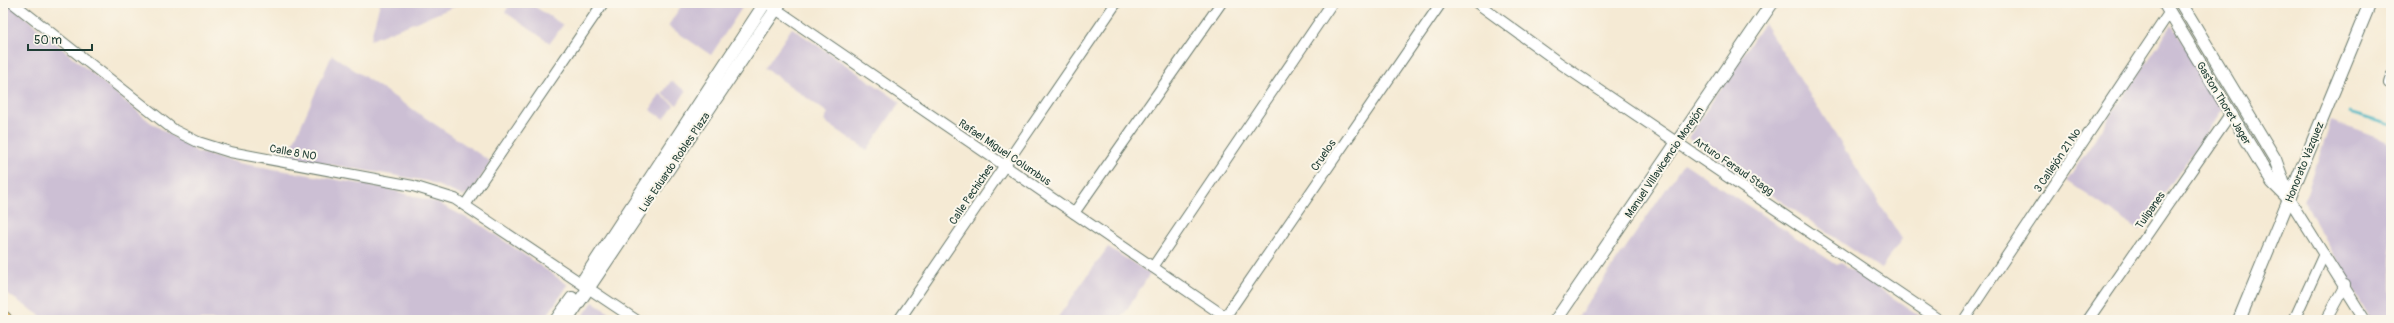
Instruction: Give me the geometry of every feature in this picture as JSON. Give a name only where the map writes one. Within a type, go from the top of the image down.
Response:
[{"type":"street","name":"Calle 8 NO","points":[[13,3],[174,130],[198,142],[230,152],[413,186],[455,199],[636,320]]},
{"type":"street","points":[[465,206],[603,3]]},
{"type":"street","name":"Calle Pechiches","points":[[899,320],[1116,3]]},
{"type":"street","points":[[1074,213],[1221,3]]},
{"type":"street","points":[[1153,267],[1332,3]]},
{"type":"street","name":"Cruelos","points":[[1226,319],[1441,3]]},
{"type":"street","name":"Arturo Feraud Stagg","points":[[1476,3],[1561,64],[1939,320]]},
{"type":"street","name":"Manuel Villavicencio Morejón","points":[[1556,320],[1772,3]]},
{"type":"street","name":"Gaston Thoret Jager","points":[[2181,3],[2275,159],[2289,199]]},
{"type":"street","name":"Honorato Vázquez","points":[[2239,320],[2370,3]]},
{"type":"street","name":"Rafael Miguel Columbus","points":[[772,5],[1153,267],[1226,319]]},
{"type":"street","name":"Luis Eduardo Robles Plaza","points":[[556,320],[585,285],[772,5]]},
{"type":"street","name":"Gaston Thoret Jager","points":[[2166,8],[2272,182],[2289,199],[2345,285],[2365,320]]},
{"type":"street","name":"3 Callejón 21 No","points":[[1964,320],[2166,8]]},
{"type":"street","points":[[2391,76],[2389,83],[2391,84]]},
{"type":"street","name":"Tulipanes","points":[[2088,320],[2231,113]]},
{"type":"street","points":[[2294,320],[2324,254]]},
{"type":"street","name":"Luis Eduardo Robles Plaza","points":[[567,320],[585,285]]},
{"type":"street","points":[[2326,320],[2345,285]]},
{"type":"shaded area","points":[[3,3],[8,3],[150,122],[197,152],[238,163],[385,188],[438,203],[484,227],[568,285],[544,320],[47,320],[3,291]]},
{"type":"shaded area","points":[[380,3],[464,3],[370,40]]},
{"type":"shaded area","points":[[511,3],[529,3],[563,25],[550,43],[505,12]]},
{"type":"shaded area","points":[[683,3],[745,3],[711,55],[668,26]]},
{"type":"shaded area","points":[[1764,23],[1902,239],[1881,269],[1688,138]]},
{"type":"shaded area","points":[[2172,25],[2222,110],[2139,230],[2067,181]]},
{"type":"shaded area","points":[[792,28],[900,102],[867,150],[824,121],[828,113],[765,68]]},
{"type":"shaded area","points":[[332,55],[491,162],[470,193],[463,196],[427,181],[287,157]]},
{"type":"shaded area","points":[[671,81],[686,91],[677,105],[662,94]]},
{"type":"shaded area","points":[[660,94],[674,105],[664,119],[650,110]]},
{"type":"shaded area","points":[[2331,121],[2391,143],[2391,320],[2371,320],[2304,202]]},
{"type":"shaded area","points":[[1684,163],[1837,265],[1841,263],[1926,320],[1576,320]]},
{"type":"shaded area","points":[[1108,247],[1150,274],[1120,320],[1056,320]]},
{"type":"shaded area","points":[[593,302],[620,320],[580,320]]},
{"type":"waterway","points":[[2350,112],[2391,124]]}]
